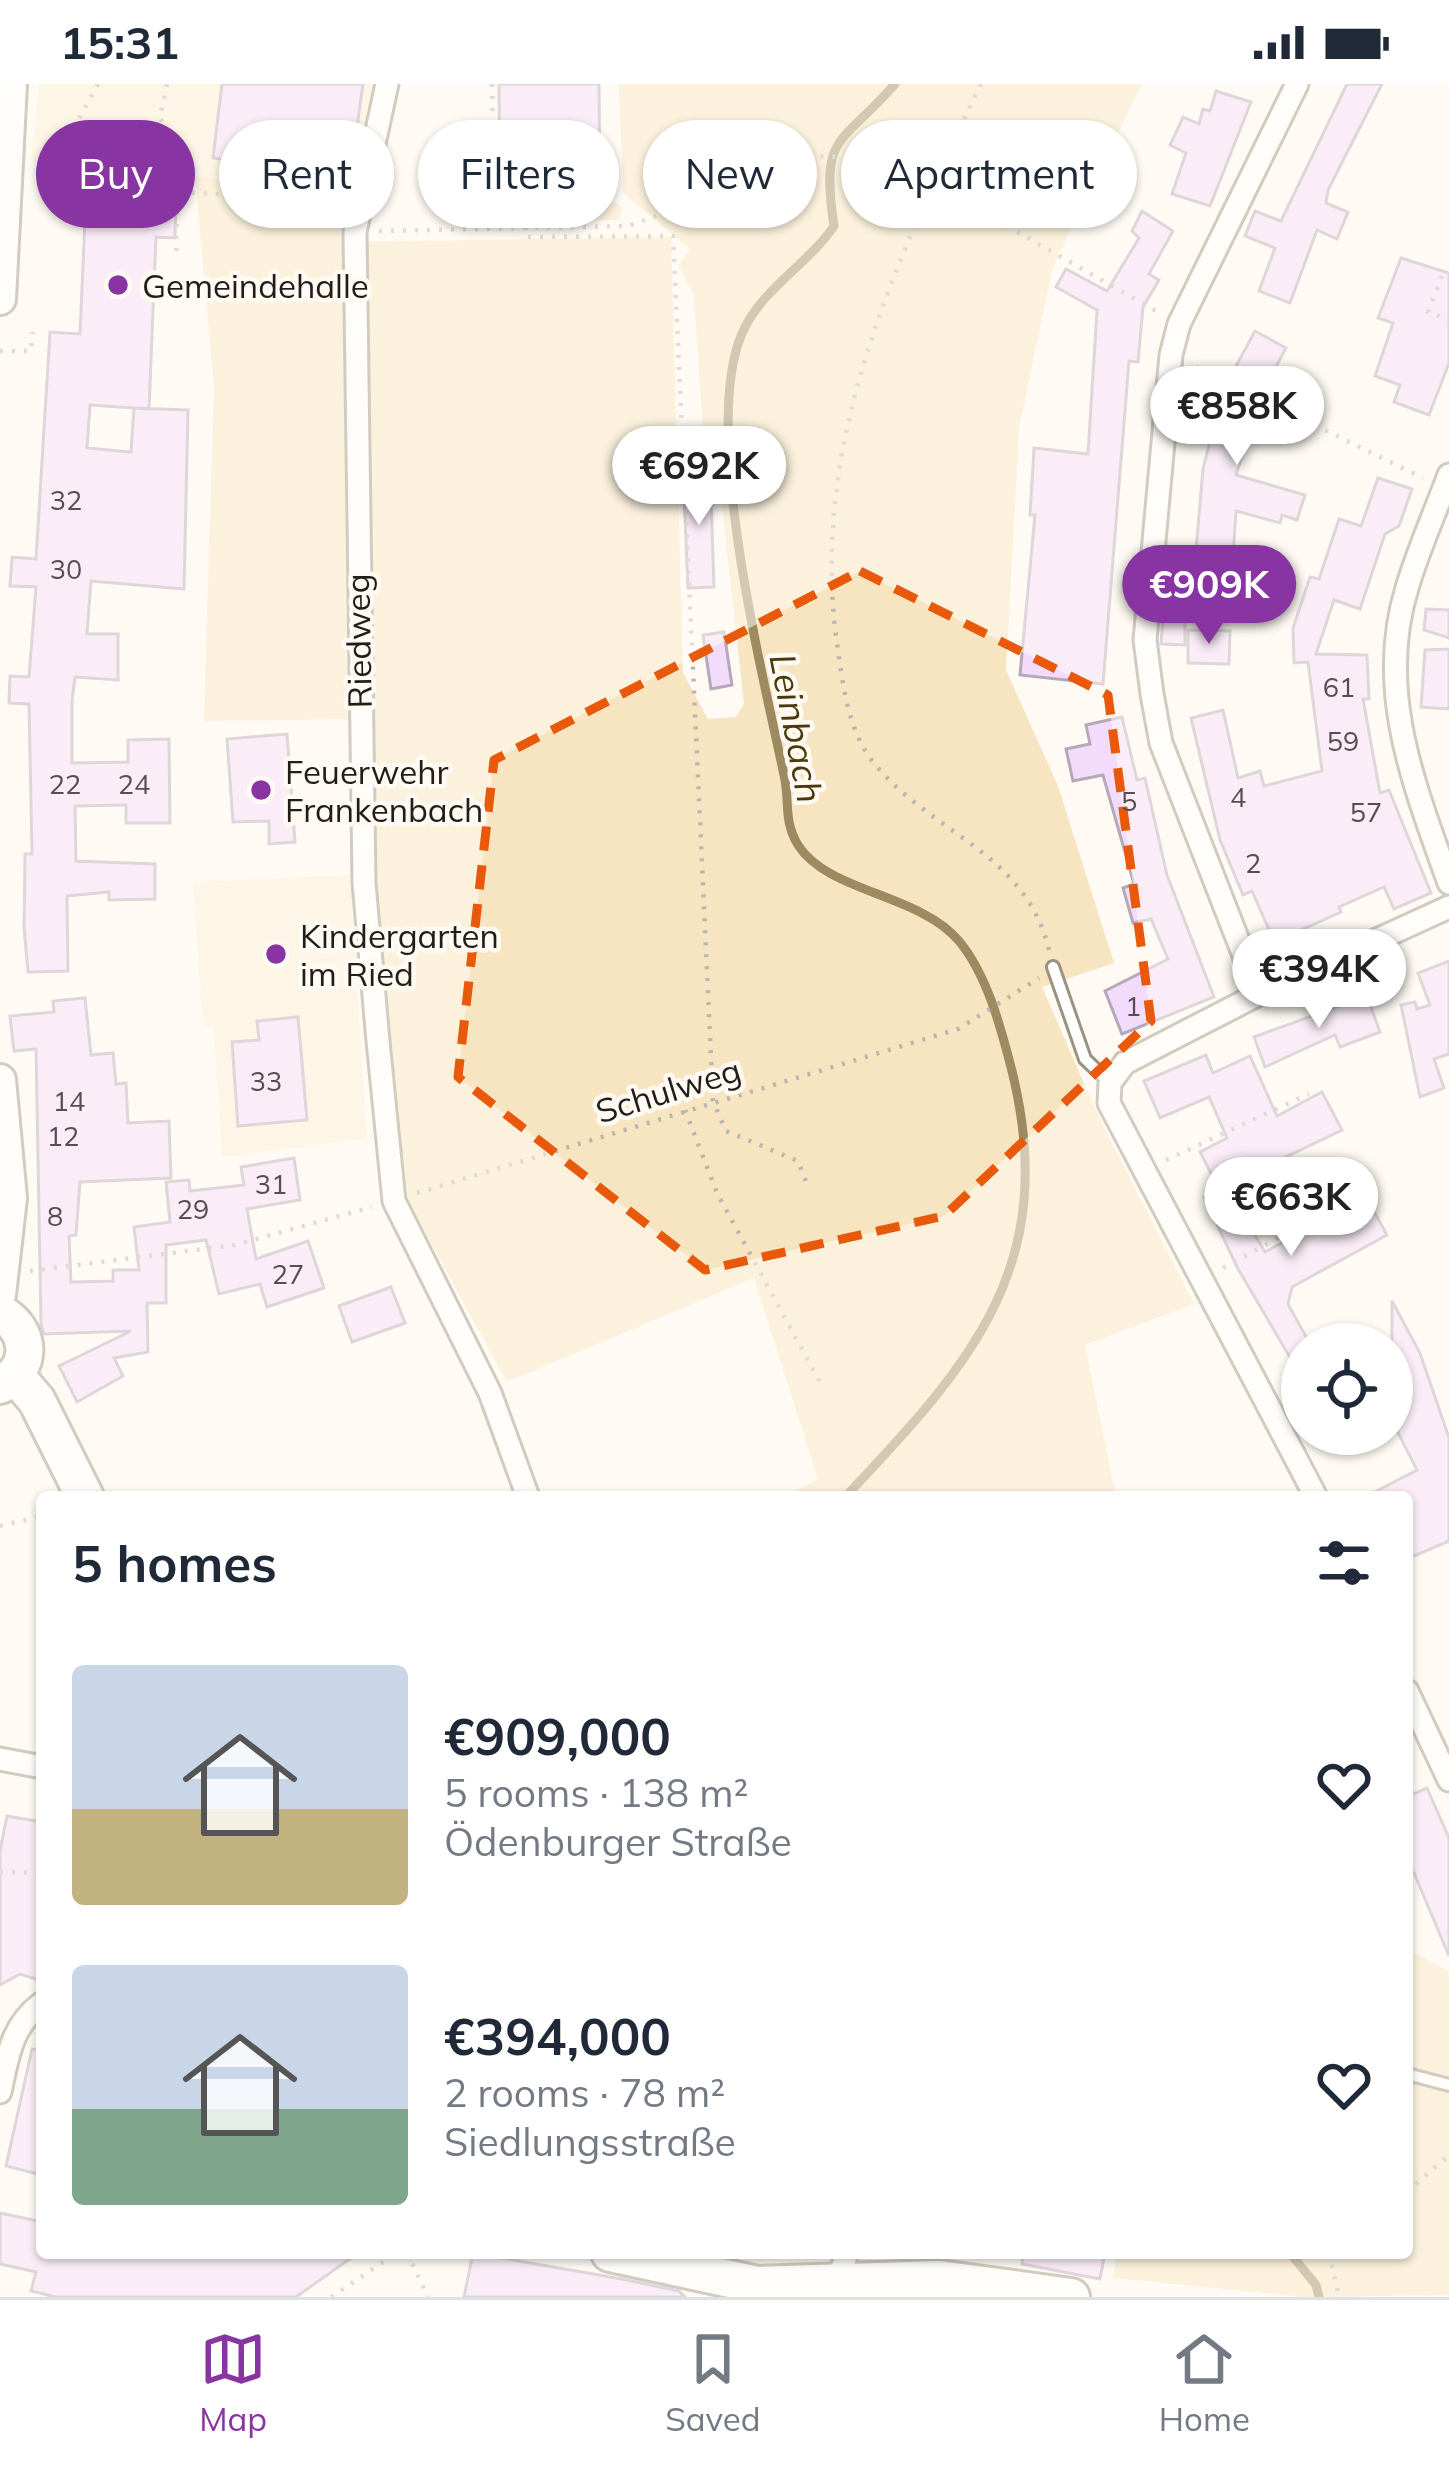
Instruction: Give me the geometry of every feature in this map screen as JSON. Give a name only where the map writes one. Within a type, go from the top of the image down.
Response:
[{"type":"main road","points":[[0,299],[11,84]]},
{"type":"main road","points":[[0,1084],[11,1198],[3,1283]]},
{"type":"main road","points":[[0,1312],[16,1322],[26,1355],[8,1380],[37,1401],[83,1491]]},
{"type":"main road","points":[[633,2259],[756,2291],[842,2268],[1071,2297]]},
{"type":"street","name":"Riedweg","points":[[387,84],[356,232],[364,883],[394,1201],[490,1393],[526,1491]]},
{"type":"street","points":[[1259,994],[1161,743],[1145,640],[1171,356],[1179,324],[1297,84]]},
{"type":"street","points":[[1446,482],[1405,592],[1393,683],[1404,756],[1449,883]]},
{"type":"street","points":[[1313,1491],[1109,1103],[1110,1083],[1125,1063],[1259,994],[1449,907]]},
{"type":"street","points":[[1413,1704],[1449,1780]]},
{"type":"street","points":[[0,1759],[36,1767]]},
{"type":"street","points":[[0,2092],[11,2042],[23,2017],[36,2007]]},
{"type":"lane","points":[[1053,967],[1084,1059],[1110,1083]]},
{"type":"lane","points":[[1413,2076],[1449,2085]]},
{"type":"path","points":[[78,120],[98,84]]},
{"type":"path","points":[[161,120],[167,84]]},
{"type":"path","points":[[492,84],[493,120]]},
{"type":"path","points":[[964,120],[981,84]]},
{"type":"path","points":[[619,226],[659,215],[700,168],[717,158],[736,153],[841,158]]},
{"type":"path","points":[[176,256],[177,228]]},
{"type":"path","points":[[356,232],[467,228]]},
{"type":"path","points":[[526,228],[526,237],[673,236],[713,1101],[726,1131],[798,1161],[808,1187]]},
{"type":"path","points":[[916,228],[848,410],[832,496],[833,622],[845,701],[868,757],[893,785],[1006,867],[1044,929],[1053,967]]},
{"type":"path","points":[[1012,228],[1179,324]]},
{"type":"path","points":[[1442,276],[1428,312],[1449,320]]},
{"type":"path","points":[[0,351],[32,351],[33,332]]},
{"type":"path","points":[[1220,378],[1446,482]]},
{"type":"path","name":"Schulweg","points":[[394,1201],[958,1029],[1053,967]]},
{"type":"path","points":[[1145,1171],[1309,1094]]},
{"type":"path","points":[[685,1109],[717,1193],[823,1388]]},
{"type":"path","points":[[3,1283],[235,1245],[394,1201]]},
{"type":"path","points":[[1202,1279],[1346,1201]]},
{"type":"path","points":[[0,1526],[36,1517]]},
{"type":"path","points":[[0,1872],[36,1873]]},
{"type":"path","points":[[1413,2187],[1449,2155]]},
{"type":"path","points":[[331,2297],[388,2259]]},
{"type":"path","points":[[409,2259],[428,2297]]},
{"type":"path","points":[[1330,2259],[1340,2297]]},
{"type":"highlighted area","points":[[860,571],[1108,695],[1151,1021],[944,1216],[705,1270],[458,1077],[494,760]]},
{"type":"shaded area","points":[[39,84],[379,84],[370,120],[219,120],[219,177],[195,175],[195,120],[36,120],[36,161],[31,161]]},
{"type":"shaded area","points":[[619,84],[1142,84],[1124,120],[841,120],[841,228],[1072,228],[1053,266],[1019,428],[1006,670],[1058,786],[1114,963],[1042,987],[1101,1122],[1194,1304],[1085,1345],[1115,1491],[795,1491],[818,1479],[754,1278],[507,1382],[408,1201],[375,882],[366,719],[204,721],[214,386],[195,176],[219,178],[219,228],[342,228],[341,242],[671,237],[683,673],[708,719],[736,717],[744,704],[722,506],[704,447],[694,294],[678,265],[691,250],[665,228],[817,228],[817,120],[643,120],[643,210],[623,193]]},
{"type":"shaded area","name":"Kindergarten im Ried","points":[[350,875],[367,1139],[222,1157],[214,1028],[203,1025],[193,882]]},
{"type":"shaded area","points":[[1413,1952],[1449,1972],[1449,2295],[1304,2297],[1113,2278],[1116,2259],[1413,2259]]},
{"type":"building","points":[[222,84],[363,84],[358,120],[219,120],[219,159],[213,158]]},
{"type":"building","points":[[499,84],[599,84],[599,120],[499,120]]},
{"type":"building","points":[[1347,84],[1382,84],[1328,190],[1326,203],[1348,212],[1337,239],[1317,230],[1290,303],[1259,291],[1275,248],[1245,236],[1255,211],[1281,221]]},
{"type":"building","points":[[1216,91],[1251,102],[1210,206],[1172,194],[1186,153],[1170,145],[1183,117],[1199,124],[1203,109],[1210,111]]},
{"type":"building","points":[[1142,211],[1173,231],[1149,274],[1159,280],[1143,307],[1138,362],[1129,361],[1103,684],[1020,675],[1035,515],[1030,515],[1034,448],[1088,454],[1097,310],[1056,287],[1066,269],[1107,291],[1139,238],[1132,231]]},
{"type":"building","points":[[85,228],[175,228],[175,238],[156,237],[149,409],[188,410],[184,589],[91,581],[87,634],[118,634],[118,680],[75,677],[72,701],[72,763],[128,762],[128,740],[169,739],[170,823],[126,823],[126,805],[75,806],[76,861],[155,864],[155,899],[109,900],[109,892],[67,896],[68,971],[28,972],[24,927],[25,854],[32,854],[29,704],[9,703],[10,676],[29,677],[36,587],[10,586],[12,557],[36,559],[50,332],[80,334]],"holes":[[[90,405],[135,408],[131,452],[87,448]]]},
{"type":"building","points":[[1401,258],[1449,273],[1449,363],[1429,415],[1394,402],[1400,385],[1375,376],[1393,323],[1378,318]]},
{"type":"building","points":[[1255,331],[1286,348],[1262,393],[1236,475],[1305,495],[1297,520],[1282,515],[1280,523],[1236,511],[1231,586],[1193,584],[1203,469],[1223,390]]},
{"type":"building","points":[[710,469],[714,587],[688,588],[683,471]]},
{"type":"building","points":[[1378,478],[1412,489],[1399,526],[1385,534],[1360,609],[1334,600],[1316,654],[1367,655],[1369,699],[1363,699],[1380,793],[1389,790],[1431,893],[1394,909],[1384,887],[1339,907],[1341,912],[1301,930],[1310,951],[1285,966],[1252,891],[1243,895],[1220,840],[1191,718],[1223,710],[1238,778],[1260,771],[1264,786],[1322,771],[1308,662],[1294,663],[1293,628],[1310,577],[1319,579],[1339,519],[1361,526]]},
{"type":"building","points":[[1164,602],[1185,602],[1185,645],[1161,644]]},
{"type":"building","points":[[1426,609],[1449,610],[1449,638],[1424,630]]},
{"type":"building","points":[[1188,630],[1230,631],[1229,664],[1188,663]]},
{"type":"building","points":[[724,632],[732,685],[711,689],[703,635]]},
{"type":"building","points":[[1449,649],[1449,709],[1421,707],[1425,650]]},
{"type":"building","points":[[1122,717],[1137,780],[1145,778],[1167,875],[1214,997],[1122,1034],[1105,991],[1168,959],[1151,919],[1133,923],[1123,888],[1134,884],[1103,775],[1073,781],[1066,749],[1090,744],[1086,725]]},
{"type":"building","name":"Feuerwehr Frankenbach","points":[[287,734],[295,842],[269,844],[269,821],[233,822],[227,739]]},
{"type":"building","points":[[1449,961],[1449,1054],[1434,1059],[1444,1088],[1420,1097],[1401,1005],[1415,1002],[1417,1009],[1430,1005],[1418,973]]},
{"type":"building","points":[[1367,996],[1380,1032],[1340,1047],[1335,1035],[1265,1067],[1254,1037]]},
{"type":"building","points":[[85,998],[91,1055],[113,1053],[116,1084],[126,1083],[128,1123],[169,1121],[171,1178],[80,1182],[76,1235],[69,1236],[71,1282],[113,1281],[113,1270],[139,1270],[134,1227],[170,1222],[166,1182],[189,1180],[190,1191],[244,1185],[241,1167],[294,1158],[300,1200],[247,1209],[256,1259],[308,1241],[324,1288],[267,1307],[260,1284],[219,1294],[206,1240],[166,1245],[166,1303],[147,1303],[148,1352],[114,1358],[123,1376],[77,1402],[59,1366],[131,1331],[44,1334],[36,1049],[14,1051],[10,1016],[54,1012],[53,1001]]},
{"type":"building","points":[[298,1017],[307,1120],[238,1126],[232,1042],[259,1040],[257,1021]]},
{"type":"building","points":[[1206,1055],[1213,1073],[1250,1056],[1277,1116],[1322,1092],[1342,1130],[1219,1189],[1200,1152],[1227,1138],[1209,1097],[1160,1118],[1144,1081]]},
{"type":"building","points":[[1225,1186],[1265,1252],[1366,1197],[1387,1235],[1292,1287],[1288,1304],[1298,1323],[1281,1323],[1281,1342],[1237,1267],[1204,1197]]},
{"type":"building","points":[[391,1287],[405,1323],[352,1342],[339,1306]]},
{"type":"building","points":[[1392,1301],[1404,1323],[1392,1323]]},
{"type":"building","points":[[1413,1340],[1449,1438],[1449,1541],[1413,1556],[1413,1491],[1377,1491],[1417,1470],[1409,1455],[1413,1455]]},
{"type":"building","points":[[1427,1788],[1449,1838],[1449,1956],[1413,1873],[1413,1794]]},
{"type":"building","points":[[7,1816],[36,1821],[36,1979],[20,1974],[0,1985],[0,1851]]},
{"type":"building","points":[[32,2049],[36,2049],[36,2174],[6,2166]]},
{"type":"building","points":[[0,2213],[36,2221],[36,2259],[350,2259],[296,2297],[56,2297],[31,2291],[36,2272],[0,2264]]},
{"type":"building","points":[[472,2259],[507,2259],[679,2291],[685,2297],[464,2297]]},
{"type":"building","points":[[1022,2259],[1104,2259],[1100,2279],[1022,2264]]},
{"type":"waterway","name":"Leinbach","points":[[851,1491],[932,1401],[967,1354],[995,1305],[1014,1254],[1024,1198],[1023,1136],[1011,1067],[991,1001],[969,954],[942,925],[812,861],[793,836],[750,616],[732,490],[731,378],[741,336],[759,305],[834,226],[833,157],[848,132],[895,84]]},
{"type":"waterway","name":"Leinbach","points":[[1295,2259],[1316,2285],[1319,2297]]},
{"type":"place","name":"Gemeindehalle","points":[[118,285]]},
{"type":"place","name":"Feuerwehr Frankenbach","points":[[261,790]]},
{"type":"place","name":"Kindergarten im Ried","points":[[276,954]]}]
